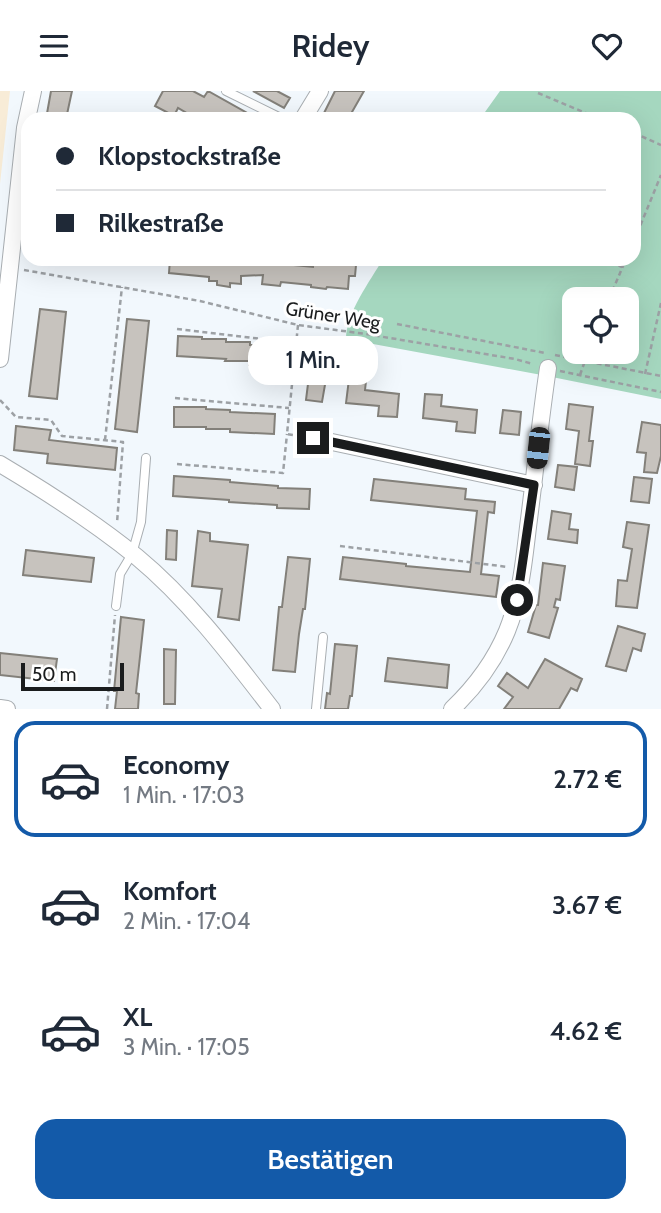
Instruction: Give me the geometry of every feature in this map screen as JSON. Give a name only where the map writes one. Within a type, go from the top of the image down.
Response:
[{"type":"street","points":[[28,112],[33,91]]},
{"type":"street","points":[[307,112],[320,91]]},
{"type":"street","points":[[0,359],[10,268],[21,231]]},
{"type":"street","points":[[452,709],[476,683],[500,646],[517,600],[548,368]]},
{"type":"street","points":[[313,438],[534,485]]},
{"type":"street","points":[[0,464],[64,503],[132,554],[200,620],[272,709]]},
{"type":"street","points":[[0,708],[7,709]]},
{"type":"lane","points":[[226,91],[269,112]]},
{"type":"lane","points":[[116,606],[120,573],[132,554],[141,523],[146,458]]},
{"type":"lane","points":[[316,709],[323,637]]},
{"type":"path","points":[[538,93],[583,112]]},
{"type":"path","points":[[641,136],[661,145]]},
{"type":"path","points":[[641,224],[661,175]]},
{"type":"path","points":[[614,287],[622,267]]},
{"type":"path","name":"Grüner Weg","points":[[10,268],[200,301],[298,325],[515,359],[661,392]]},
{"type":"path","points":[[105,440],[122,287]]},
{"type":"path","points":[[645,374],[661,303]]},
{"type":"path","points":[[397,324],[562,357]]},
{"type":"path","points":[[177,464],[283,473],[298,325]]},
{"type":"path","points":[[177,329],[296,343]]},
{"type":"path","points":[[580,375],[583,364]]},
{"type":"path","points":[[598,364],[661,376]]},
{"type":"path","points":[[175,398],[289,408]]},
{"type":"path","points":[[0,400],[16,417],[51,420],[62,436],[123,442],[115,540]]},
{"type":"path","points":[[286,434],[313,438]]},
{"type":"path","points":[[340,546],[522,569]]},
{"type":"path","points":[[107,709],[116,606]]},
{"type":"shaded area","points":[[0,91],[10,91],[0,184]]},
{"type":"green space","points":[[500,91],[661,91],[661,399],[346,339],[354,308],[379,266],[641,266],[641,112],[485,112]]},
{"type":"building","points":[[51,91],[72,91],[68,112],[47,112]]},
{"type":"building","points":[[163,91],[193,91],[204,97],[208,91],[246,112],[185,112],[178,108],[176,112],[166,112],[155,106]]},
{"type":"building","points":[[253,91],[277,91],[290,98],[284,108]]},
{"type":"building","points":[[335,91],[364,91],[352,112],[324,112]]},
{"type":"building","points":[[170,266],[356,266],[355,276],[349,276],[348,289],[326,289],[281,282],[280,286],[262,284],[263,275],[241,276],[241,284],[230,283],[230,287],[217,285],[217,281],[209,281],[209,277],[169,273]]},
{"type":"building","points":[[40,309],[66,312],[57,399],[29,396]]},
{"type":"building","points":[[127,319],[149,321],[137,432],[115,429]]},
{"type":"building","points":[[178,336],[250,342],[250,345],[282,345],[282,365],[249,365],[249,361],[177,356]]},
{"type":"building","points":[[309,376],[326,379],[322,402],[306,400]]},
{"type":"building","points":[[349,379],[366,381],[365,390],[399,394],[397,417],[378,416],[379,406],[346,403]]},
{"type":"building","points":[[425,394],[442,395],[441,406],[477,410],[475,433],[456,431],[457,422],[423,418]]},
{"type":"building","points":[[569,404],[593,407],[589,441],[593,441],[590,466],[575,464],[579,431],[566,429]]},
{"type":"building","points":[[174,407],[206,407],[230,412],[275,414],[274,434],[230,432],[230,429],[206,427],[174,427]]},
{"type":"building","points":[[503,410],[521,412],[519,435],[500,433]]},
{"type":"building","points":[[642,422],[661,425],[661,456],[657,473],[644,472],[646,453],[637,452]]},
{"type":"building","points":[[16,426],[51,430],[49,440],[117,448],[115,470],[47,463],[48,454],[14,450]]},
{"type":"building","points":[[558,465],[577,467],[574,490],[555,487]]},
{"type":"building","points":[[174,476],[310,489],[309,509],[173,496]]},
{"type":"building","points":[[634,477],[652,479],[649,503],[631,501]]},
{"type":"building","points":[[374,479],[466,489],[465,499],[495,502],[494,513],[488,512],[481,574],[499,576],[496,597],[340,579],[343,557],[470,572],[477,511],[371,500]]},
{"type":"building","points":[[552,511],[571,514],[569,529],[578,530],[577,543],[548,539]]},
{"type":"building","points":[[627,522],[649,525],[637,608],[616,606],[618,580],[627,581],[632,549],[623,547]]},
{"type":"building","points":[[167,530],[177,531],[176,560],[166,559]]},
{"type":"building","points":[[198,531],[210,533],[210,541],[248,545],[239,620],[218,617],[222,589],[192,586]]},
{"type":"building","points":[[26,550],[94,558],[91,582],[23,575]]},
{"type":"building","points":[[288,557],[310,559],[295,672],[273,670],[279,607],[282,607]]},
{"type":"building","points":[[543,563],[565,566],[560,600],[556,599],[554,607],[558,608],[549,638],[528,632],[538,605]]},
{"type":"building","points":[[121,617],[144,620],[136,693],[139,694],[138,709],[115,709],[117,691],[114,691]]},
{"type":"building","points":[[618,626],[645,634],[641,651],[633,648],[626,671],[606,666]]},
{"type":"building","points":[[335,644],[357,646],[352,696],[348,709],[325,709],[327,693],[330,694]]},
{"type":"building","points":[[164,649],[176,650],[175,704],[164,704]]},
{"type":"building","points":[[0,653],[57,659],[54,681],[0,675]]},
{"type":"building","points":[[388,658],[449,665],[447,688],[385,681]]},
{"type":"building","points":[[545,659],[582,679],[577,691],[571,688],[559,709],[504,709],[513,697],[498,686],[507,673],[528,688]]},
{"type":"route","points":[[313,438],[534,485],[517,600]]}]
